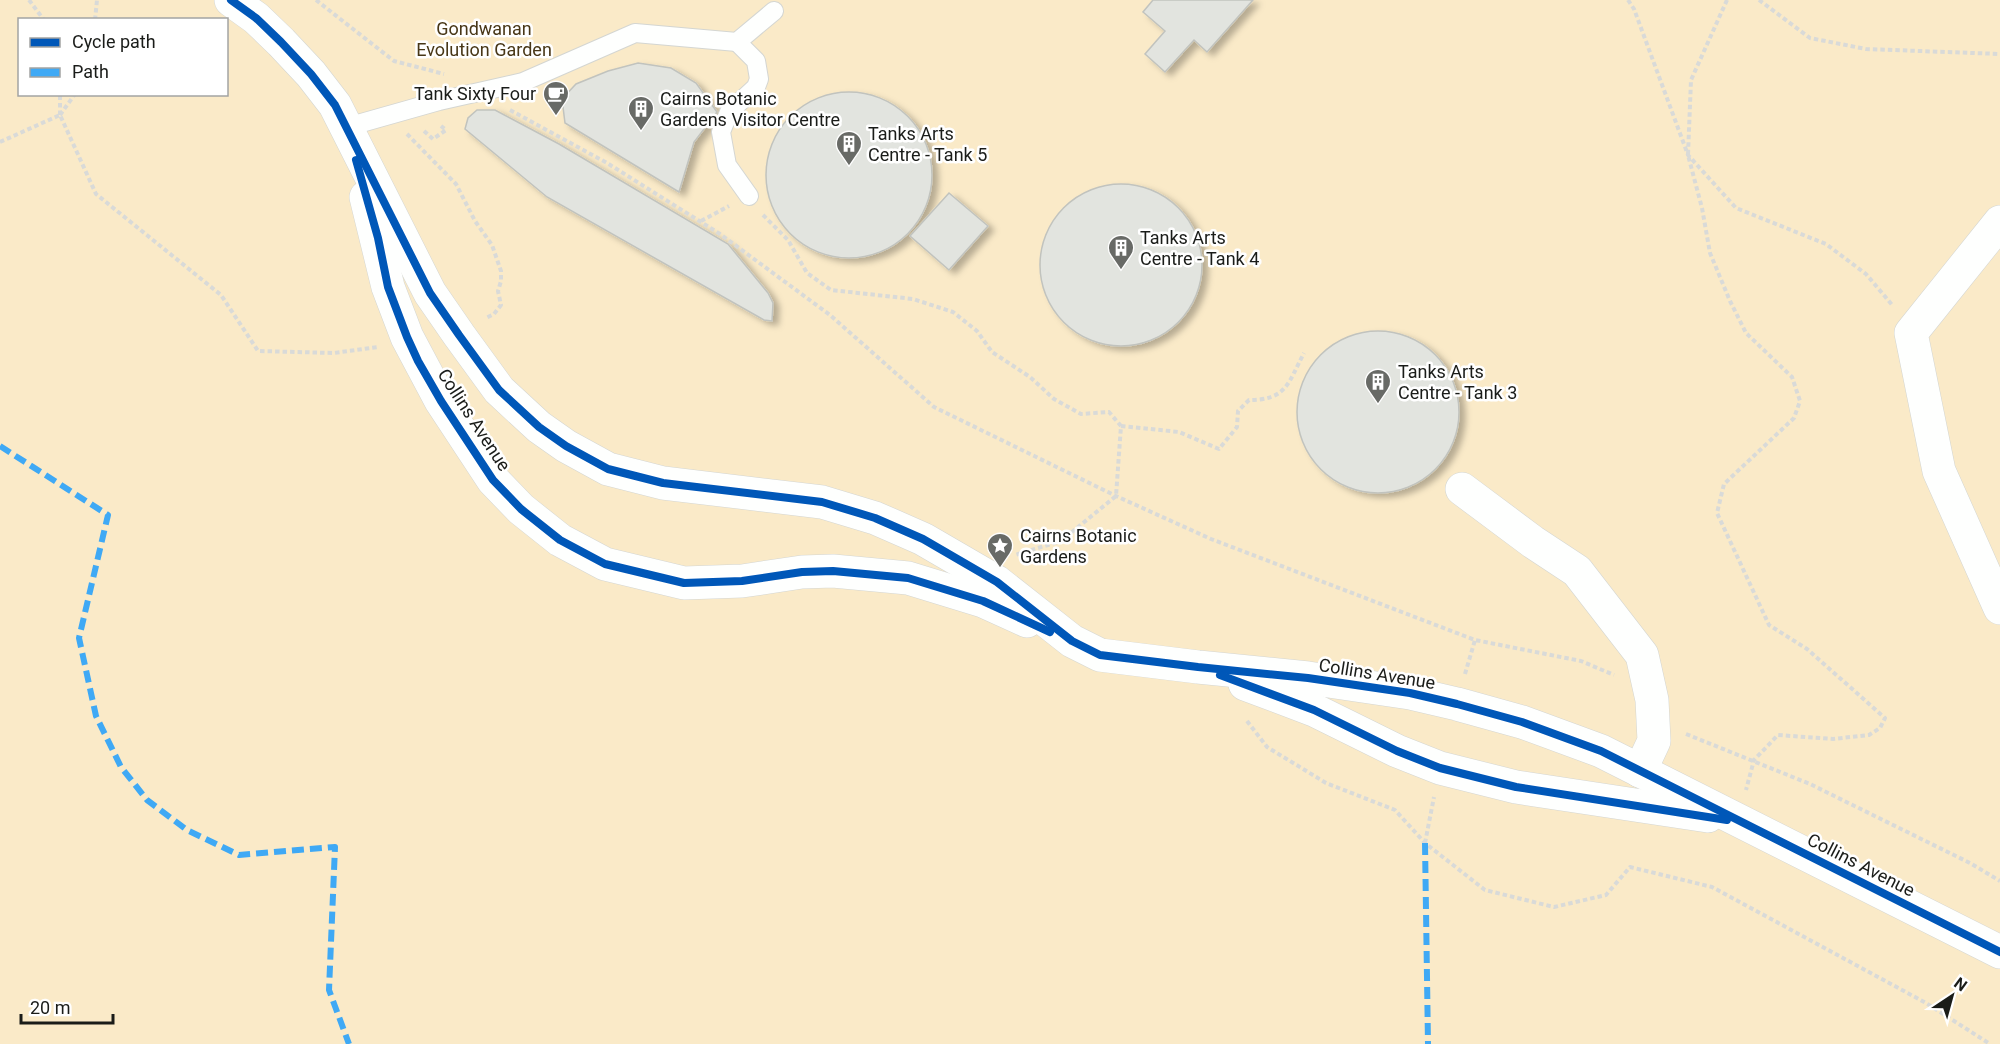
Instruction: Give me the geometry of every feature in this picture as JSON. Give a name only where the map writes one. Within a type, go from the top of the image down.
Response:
[{"type":"street","name":"Collins Avenue","points":[[231,0],[256,18],[311,74],[334,105],[430,292],[499,390],[539,427],[566,446],[608,469],[663,483],[822,502],[875,518],[922,539],[997,582],[1072,641]]},
{"type":"street","name":"Collins Avenue","points":[[347,128],[378,238],[388,287],[412,349],[441,401],[493,480],[521,508],[560,540],[605,564],[684,583],[742,581],[833,570],[908,578],[982,601],[1100,655],[1198,668],[1308,678],[1410,693],[1522,722],[1601,752],[2000,952]]},
{"type":"street","points":[[2000,222],[1911,333],[1939,471],[2000,608]]},
{"type":"street","points":[[412,349],[442,336],[451,324]]},
{"type":"street","points":[[1462,489],[1533,542],[1577,571],[1642,655],[1652,700],[1654,741],[1640,771]]},
{"type":"street","name":"Collins Avenue","points":[[1198,668],[1314,710],[1397,751],[1449,771],[1516,787],[1682,811],[1744,823]]},
{"type":"street","name":"Collins Avenue","points":[[1964,934],[2000,963]]},
{"type":"lane","points":[[737,42],[774,11]]},
{"type":"lane","points":[[347,128],[439,102],[523,82],[635,33],[737,42],[756,61],[759,79],[756,87],[729,112],[721,132],[727,165],[749,196]]},
{"type":"path","points":[[29,0],[42,18]]},
{"type":"path","points":[[95,18],[97,0]]},
{"type":"path","points":[[316,0],[394,61],[450,75],[484,92],[496,103],[607,163],[720,234],[830,315],[934,407],[1116,496],[1211,539],[1475,640],[1581,661],[1620,678]]},
{"type":"path","points":[[1628,0],[1634,9],[1688,154],[1702,208],[1710,252],[1730,302],[1746,333],[1792,377],[1800,401],[1794,418],[1724,484],[1717,513],[1769,625],[1807,650],[1885,718],[1880,728],[1869,735],[1833,739],[1778,735],[1754,760],[1743,801],[1744,823]]},
{"type":"path","points":[[1727,0],[1691,80],[1688,154],[1736,208],[1826,244],[1866,273],[1893,306]]},
{"type":"path","points":[[1759,0],[1810,38],[1866,49],[2000,54]]},
{"type":"path","points":[[60,96],[60,115],[96,194],[221,295],[258,351],[334,353],[379,347],[412,349]]},
{"type":"path","points":[[0,142],[60,115],[74,96]]},
{"type":"path","points":[[419,126],[433,139],[446,130],[435,120]]},
{"type":"path","points":[[412,130],[406,134],[456,184],[475,221],[492,245],[501,271],[498,291],[501,305],[495,314],[477,322],[451,324]]},
{"type":"path","points":[[700,222],[749,196],[766,220],[788,240],[807,273],[831,290],[913,299],[953,312],[977,331],[992,352],[1030,377],[1054,399],[1081,414],[1109,412],[1121,426],[1179,432],[1219,449],[1237,427],[1238,411],[1248,400],[1267,400],[1284,390],[1304,353]]},
{"type":"path","points":[[1021,554],[1061,541],[1116,496],[1121,426]]},
{"type":"path","points":[[1462,685],[1475,640]]},
{"type":"path","points":[[1246,719],[1267,747],[1326,783],[1395,810],[1425,843],[1485,890],[1554,907],[1606,895],[1630,867],[1712,887],[1926,1003],[1990,1044]]},
{"type":"path","points":[[1653,721],[1754,760],[1820,789],[1970,863],[2000,881]]},
{"type":"path","points":[[1425,843],[1434,794]]},
{"type":"green space","name":"Cairns Botanic Gardens","points":[[0,0],[2000,0],[2000,1044],[0,1044]]},
{"type":"building","points":[[1153,0],[1253,0],[1207,52],[1194,40],[1165,72],[1145,54],[1165,31],[1143,12]]},
{"type":"building","name":"Cairns Botanic Gardens Visitor Centre","points":[[638,63],[671,68],[696,83],[717,112],[694,142],[679,192],[565,123],[562,99],[576,84],[608,71]]},
{"type":"building","name":"Tanks Arts Centre - Tank 5","points":[[849,92],[881,99],[895,106],[907,117],[918,129],[925,143],[932,175],[925,207],[918,221],[907,233],[895,244],[881,251],[849,258],[817,251],[803,244],[791,233],[780,221],[773,207],[766,175],[773,143],[780,129],[791,117],[803,106],[817,99]]},
{"type":"building","points":[[477,110],[495,110],[559,144],[728,244],[768,293],[773,303],[772,321],[764,320],[547,197],[465,129],[468,118]]},
{"type":"building","name":"Tanks Arts Centre - Tank 4","points":[[1121,184],[1152,190],[1178,208],[1196,234],[1202,265],[1196,296],[1178,322],[1152,340],[1121,346],[1090,340],[1064,322],[1046,296],[1040,265],[1046,234],[1064,208],[1090,190]]},
{"type":"building","points":[[949,193],[988,226],[949,270],[910,236]]},
{"type":"building","name":"Tanks Arts Centre - Tank 3","points":[[1378,331],[1409,337],[1435,355],[1453,381],[1459,412],[1453,443],[1435,469],[1409,487],[1378,493],[1347,487],[1321,469],[1303,443],[1297,412],[1303,381],[1321,355],[1347,337]]},
{"type":"marked path","points":[[0,446],[108,515],[79,638],[96,716],[121,767],[147,800],[187,830],[239,855],[335,847],[329,990],[349,1044]]},
{"type":"marked path","points":[[1425,843],[1428,1044]]},
{"type":"cycle path","points":[[231,0],[256,18],[281,42],[311,74],[335,105],[430,293],[499,390],[539,427],[566,446],[608,469],[663,483],[822,502],[875,518],[923,539],[997,582],[1072,641],[1100,655],[1308,678],[1410,693],[1522,722],[1601,751],[2000,952]]},
{"type":"cycle path","points":[[356,160],[378,238],[388,287],[418,361],[441,401],[493,480],[521,509],[560,540],[605,564],[684,583],[742,581],[802,572],[833,571],[908,578],[983,601],[1050,632]]},
{"type":"cycle path","points":[[1220,675],[1314,710],[1397,751],[1440,768],[1516,787],[1727,820]]},
{"type":"place","name":"Tank Sixty Four","points":[[556,117]]},
{"type":"place","name":"Cairns Botanic Gardens Visitor Centre","points":[[641,132]]},
{"type":"place","name":"Tanks Arts Centre - Tank 5","points":[[849,167]]},
{"type":"place","name":"Tanks Arts Centre - Tank 4","points":[[1121,271]]},
{"type":"place","name":"Tanks Arts Centre - Tank 3","points":[[1378,405]]},
{"type":"place","name":"Cairns Botanic Gardens","points":[[1000,569]]},
{"type":"park label","name":"Gondwanan Evolution Garden","points":[[484,39]]}]
